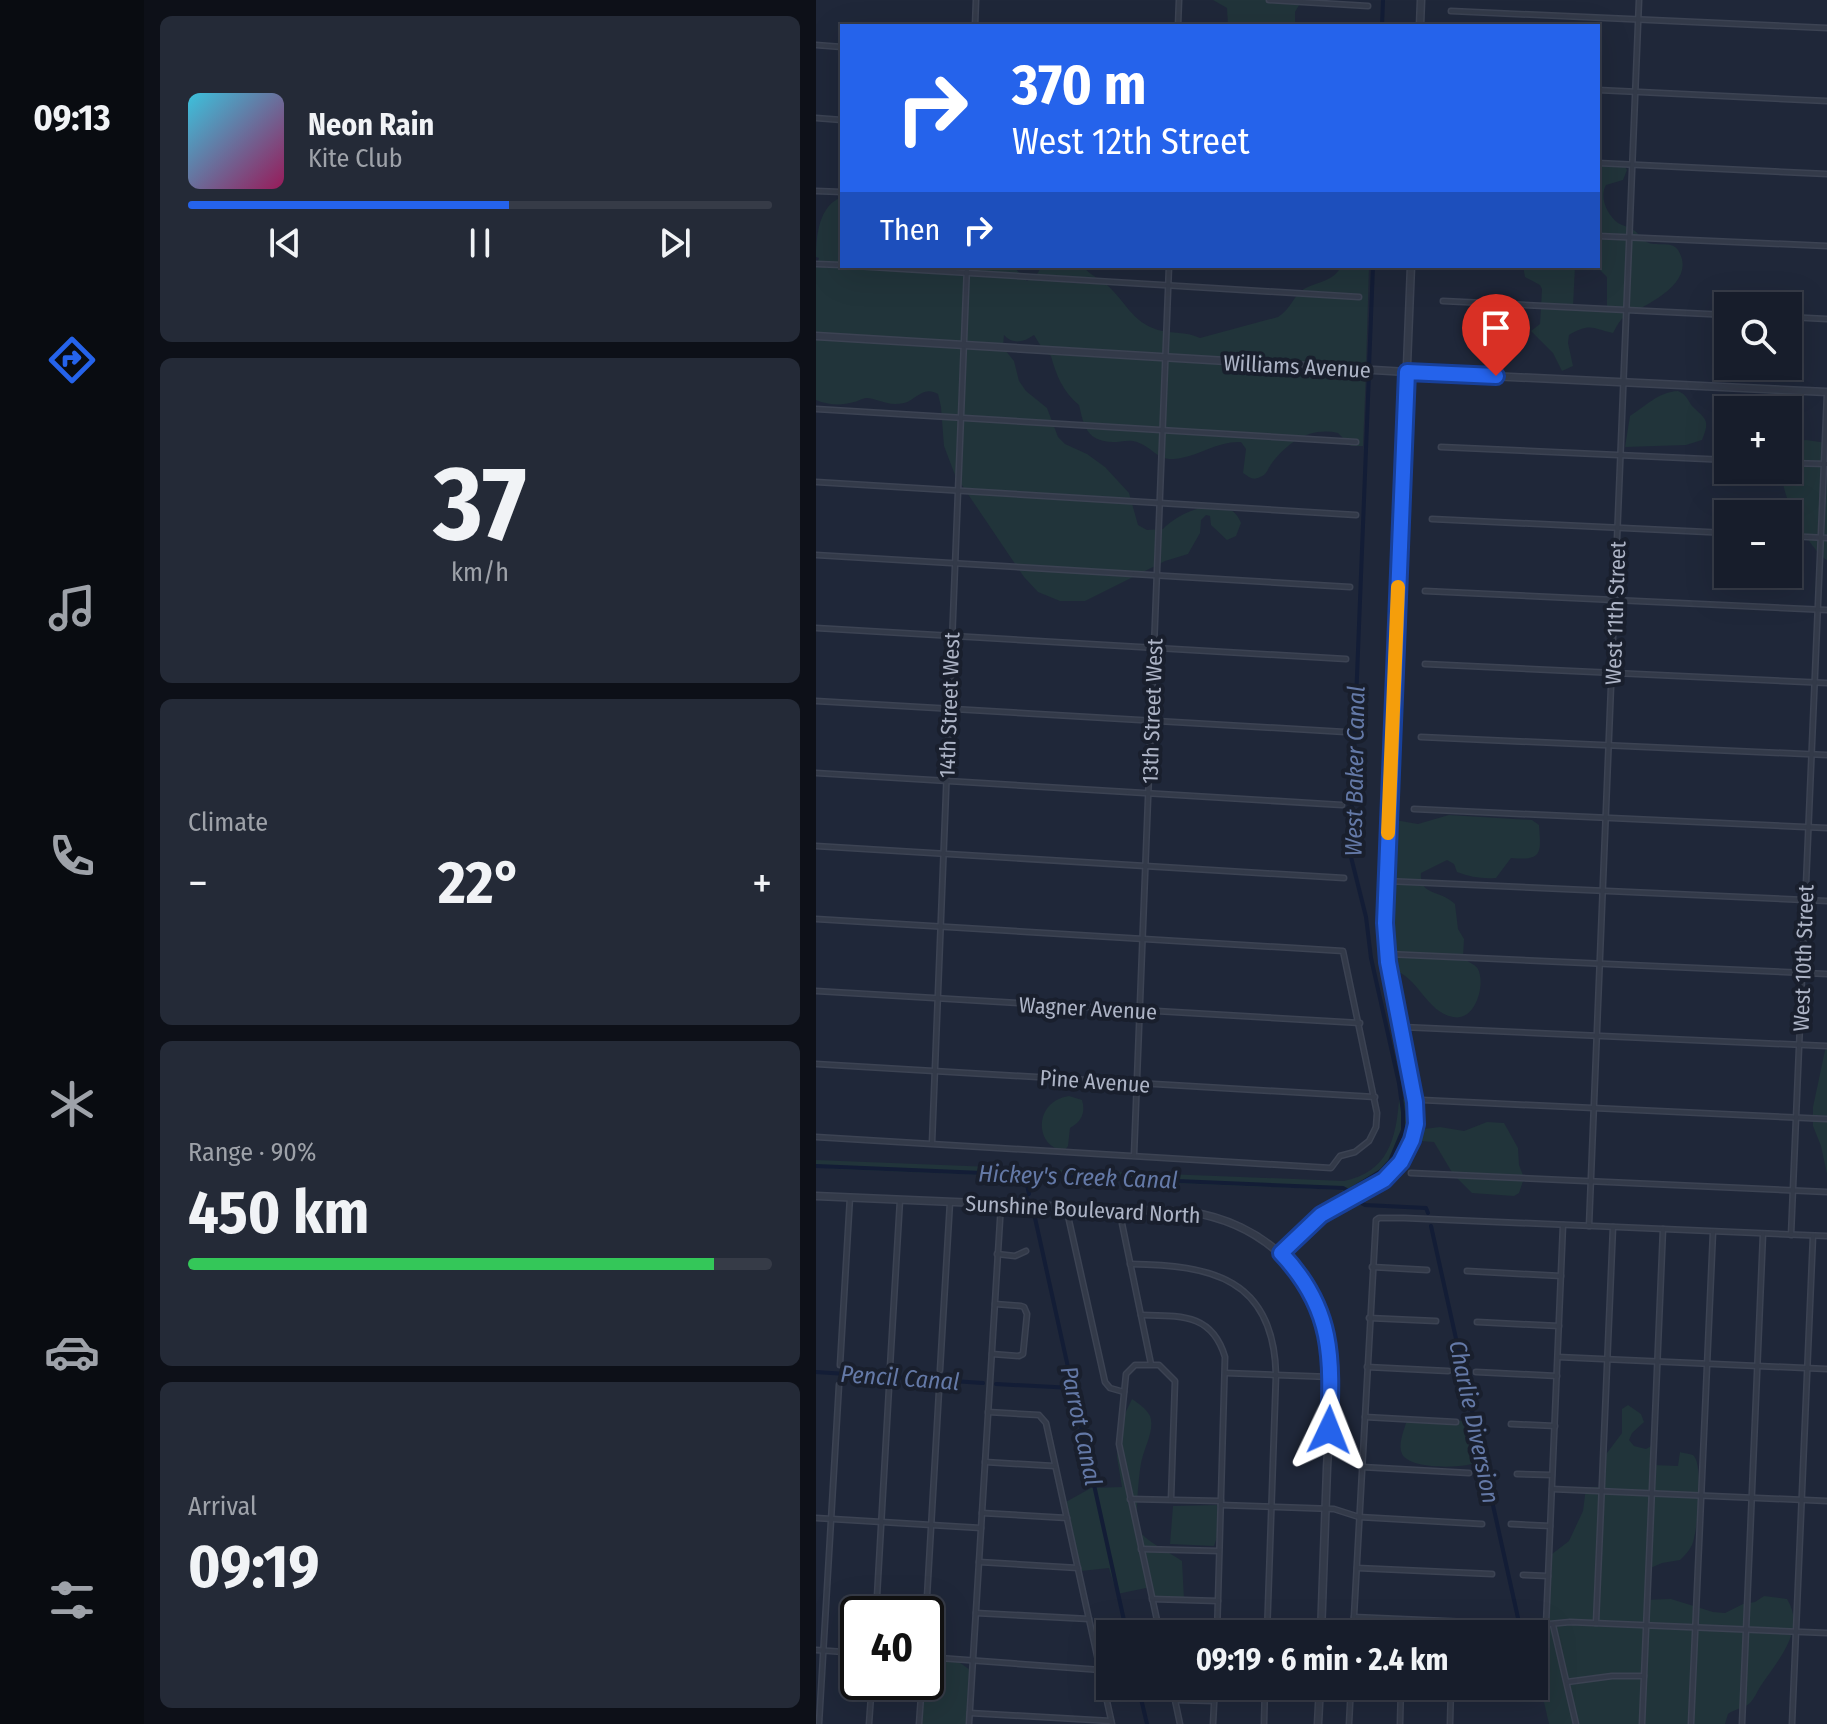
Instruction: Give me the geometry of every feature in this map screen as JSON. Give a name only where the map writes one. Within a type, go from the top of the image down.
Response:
[{"type":"street","points":[[975,24],[976,0]]},
{"type":"street","points":[[1178,24],[1179,0]]},
{"type":"street","points":[[1269,0],[1368,6]]},
{"type":"street","points":[[1420,24],[1421,0]]},
{"type":"street","name":"West 11th Street","points":[[1589,1226],[1639,0]]},
{"type":"street","points":[[1451,11],[1827,28]]},
{"type":"street","points":[[816,45],[840,47]]},
{"type":"street","points":[[1600,90],[1827,101]]},
{"type":"street","points":[[816,118],[840,120]]},
{"type":"street","points":[[1600,163],[1827,174]]},
{"type":"street","points":[[816,191],[840,192]]},
{"type":"street","points":[[1600,236],[1827,246]]},
{"type":"street","points":[[816,264],[840,265]]},
{"type":"street","points":[[887,268],[1359,297]]},
{"type":"street","name":"14th Street West","points":[[932,1144],[967,268]]},
{"type":"street","name":"13th Street West","points":[[1134,1156],[1169,268]]},
{"type":"street","points":[[1281,1253],[1321,1215],[1384,1180],[1406,1155],[1414,1133],[1416,1115],[1387,954],[1386,881],[1411,268]]},
{"type":"street","points":[[1443,301],[1714,314]]},
{"type":"street","points":[[1802,318],[1827,319]]},
{"type":"street","name":"Williams Avenue","points":[[816,336],[1407,372],[1827,392]]},
{"type":"street","name":"West 10th Street","points":[[1791,1235],[1818,610],[1824,538],[1827,392]]},
{"type":"street","points":[[816,409],[1356,442]]},
{"type":"street","points":[[1441,447],[1714,459]]},
{"type":"street","points":[[1802,463],[1826,464]]},
{"type":"street","points":[[816,482],[1356,515]]},
{"type":"street","points":[[1432,519],[1714,532]]},
{"type":"street","points":[[1802,537],[1824,538]]},
{"type":"street","points":[[816,555],[1350,587]]},
{"type":"street","points":[[1425,591],[1827,610]]},
{"type":"street","points":[[816,628],[1346,659]]},
{"type":"street","points":[[1425,664],[1827,683]]},
{"type":"street","points":[[816,701],[1345,732]]},
{"type":"street","points":[[1421,737],[1827,755]]},
{"type":"street","points":[[816,773],[1342,805]]},
{"type":"street","points":[[1414,809],[1827,828]]},
{"type":"street","points":[[816,846],[1344,878]]},
{"type":"street","points":[[1386,881],[1827,901]]},
{"type":"street","points":[[816,919],[1343,951],[1375,1097],[1376,1123],[1371,1137],[1360,1149],[1340,1156],[1331,1168],[816,1137]]},
{"type":"street","points":[[1387,954],[1827,974]]},
{"type":"street","name":"Wagner Avenue","points":[[816,991],[1360,1023]]},
{"type":"street","points":[[1401,1027],[1827,1046]]},
{"type":"street","name":"Pine Avenue","points":[[816,1064],[1375,1097]]},
{"type":"street","points":[[1422,1100],[1827,1119]]},
{"type":"street","points":[[1411,1173],[1827,1192]]},
{"type":"street","name":"Sunshine Boulevard North","points":[[816,1196],[1180,1211],[1212,1216],[1244,1228],[1281,1253],[1307,1284],[1321,1312],[1329,1343],[1331,1377],[1322,1620]]},
{"type":"street","points":[[840,1365],[850,1197]]},
{"type":"street","points":[[890,1367],[900,1200]]},
{"type":"street","points":[[940,1370],[950,1202]]},
{"type":"street","points":[[969,1724],[1001,1204]]},
{"type":"street","points":[[1066,1206],[1105,1382],[1110,1388],[1124,1392]]},
{"type":"street","points":[[1119,1209],[1151,1364]]},
{"type":"street","points":[[1354,1620],[1376,1220],[1404,1218],[1827,1236]]},
{"type":"street","points":[[1546,1620],[1563,1225]]},
{"type":"street","points":[[1596,1623],[1613,1227]]},
{"type":"street","points":[[1642,1724],[1663,1229]]},
{"type":"street","points":[[1691,1724],[1713,1232]]},
{"type":"street","points":[[1742,1724],[1763,1234]]},
{"type":"street","points":[[1792,1724],[1813,1236]]},
{"type":"street","points":[[997,1254],[1015,1256],[1026,1251]]},
{"type":"street","points":[[1130,1264],[1197,1269],[1231,1282],[1251,1300],[1265,1320],[1274,1344],[1276,1375],[1268,1620]]},
{"type":"street","points":[[1372,1267],[1427,1270]]},
{"type":"street","points":[[1467,1271],[1561,1276]]},
{"type":"street","points":[[991,1354],[1023,1354],[1027,1314],[1024,1307],[995,1304]]},
{"type":"street","points":[[1141,1315],[1182,1317],[1203,1325],[1220,1343],[1225,1357],[1217,1620]]},
{"type":"street","points":[[1369,1318],[1436,1321]]},
{"type":"street","points":[[1477,1322],[1559,1326]]},
{"type":"street","points":[[1557,1357],[1827,1369]]},
{"type":"street","points":[[1157,1620],[1119,1444],[1126,1374],[1131,1367],[1151,1364],[1166,1369],[1176,1384],[1171,1499]]},
{"type":"street","points":[[1367,1367],[1448,1371]]},
{"type":"street","points":[[1476,1372],[1557,1376]]},
{"type":"street","points":[[1226,1373],[1331,1377]]},
{"type":"street","points":[[819,1724],[839,1385]]},
{"type":"street","points":[[877,1596],[889,1388]]},
{"type":"street","points":[[927,1596],[939,1391]]},
{"type":"street","points":[[988,1412],[1043,1417],[1096,1649]]},
{"type":"street","points":[[1365,1417],[1456,1422]]},
{"type":"street","points":[[1511,1424],[1555,1426]]},
{"type":"street","points":[[985,1462],[1055,1467]]},
{"type":"street","points":[[1362,1467],[1469,1473]]},
{"type":"street","points":[[1517,1474],[1552,1475]]},
{"type":"street","points":[[1552,1489],[1827,1501]]},
{"type":"street","points":[[1130,1499],[1326,1509],[1359,1517],[1482,1524]]},
{"type":"street","points":[[982,1513],[1067,1518]]},
{"type":"street","points":[[816,1518],[981,1528]]},
{"type":"street","points":[[1511,1524],[1550,1526]]},
{"type":"street","points":[[1141,1549],[1220,1551]]},
{"type":"street","points":[[979,1562],[1078,1568]]},
{"type":"street","points":[[1357,1568],[1492,1574]]},
{"type":"street","points":[[1523,1575],[1548,1576]]},
{"type":"street","points":[[1152,1599],[1218,1601]]},
{"type":"street","points":[[976,1613],[1089,1619]]},
{"type":"street","points":[[1354,1617],[1404,1620]]},
{"type":"street","points":[[1548,1625],[1565,1622],[1827,1633]]},
{"type":"street","points":[[1553,1625],[1576,1724]]},
{"type":"street","points":[[816,1650],[840,1652]]},
{"type":"street","points":[[944,1658],[1096,1670]]},
{"type":"street","points":[[1567,1682],[1612,1676],[1644,1676]]},
{"type":"street","points":[[869,1724],[871,1700]]},
{"type":"street","points":[[919,1724],[921,1700]]},
{"type":"street","points":[[970,1713],[1112,1722],[1107,1700]]},
{"type":"street","points":[[1180,1724],[1175,1700],[1214,1701],[1213,1724]]},
{"type":"street","points":[[1264,1724],[1265,1700]]},
{"type":"street","points":[[1318,1724],[1319,1700]]},
{"type":"street","points":[[1349,1724],[1350,1700]]},
{"type":"street","points":[[1400,1724],[1401,1700]]},
{"type":"street","points":[[1450,1724],[1451,1700]]},
{"type":"shaded area","points":[[1213,0],[1302,0],[1295,12],[1295,24],[1228,24],[1227,8]]},
{"type":"shaded area","points":[[1600,165],[1624,165],[1627,170],[1623,180],[1606,185],[1605,206],[1618,223],[1635,231],[1647,242],[1675,247],[1682,262],[1681,273],[1666,292],[1623,318],[1613,333],[1587,328],[1569,335],[1573,366],[1562,371],[1553,353],[1531,331],[1540,324],[1542,289],[1525,277],[1523,268],[1575,268],[1573,307],[1607,308],[1607,277],[1598,268]]},
{"type":"shaded area","points":[[840,198],[840,268],[1015,268],[1027,281],[1040,268],[1085,268],[1114,291],[1142,322],[1158,330],[1200,338],[1278,317],[1300,292],[1330,278],[1340,268],[1369,268],[1366,368],[1042,348],[1034,335],[1019,341],[1004,335],[1003,346],[816,335],[818,231],[824,214]]},
{"type":"shaded area","points":[[816,338],[1005,350],[1014,361],[1019,381],[1026,391],[1047,408],[1058,437],[1105,467],[1129,493],[1138,525],[1147,530],[1163,529],[1191,511],[1215,506],[1235,513],[1241,523],[1236,536],[1227,540],[1211,525],[1210,516],[1206,515],[1201,520],[1200,533],[1188,554],[1165,561],[1085,601],[1060,601],[1038,592],[1024,577],[955,475],[944,446],[938,394],[924,392],[898,404],[866,398],[839,404],[816,400]]},
{"type":"shaded area","points":[[1045,352],[1366,371],[1363,446],[1351,446],[1338,433],[1310,434],[1293,442],[1264,475],[1255,479],[1243,473],[1246,449],[1241,442],[1167,459],[1134,441],[1097,439],[1088,431],[1079,405],[1064,389],[1051,356]]},
{"type":"shaded area","points":[[1678,391],[1705,420],[1702,440],[1686,445],[1625,447],[1630,416],[1658,397]]},
{"type":"shaded area","points":[[1802,440],[1827,443],[1827,560],[1802,529],[1802,500],[1788,500],[1783,484],[1802,484]]},
{"type":"shaded area","points":[[1449,815],[1532,820],[1539,825],[1540,835],[1538,853],[1529,858],[1511,858],[1496,878],[1457,872],[1454,864],[1447,860],[1421,873],[1421,880],[1427,889],[1455,904],[1458,929],[1464,939],[1463,958],[1477,967],[1480,976],[1477,1001],[1461,1017],[1444,1014],[1409,979],[1393,970],[1389,945],[1392,931],[1388,900],[1390,841],[1395,820],[1418,824]]},
{"type":"shaded area","points":[[1827,1041],[1827,1174],[1813,1126],[1813,1107]]},
{"type":"shaded area","points":[[1069,1096],[1082,1100],[1083,1113],[1070,1128],[1065,1150],[1055,1148],[1048,1142],[1042,1125],[1048,1107]]},
{"type":"shaded area","points":[[1406,1099],[1409,1127],[1400,1152],[1383,1172],[1360,1186],[1361,1191],[1350,1197],[1341,1190],[816,1166],[816,1160],[1344,1181],[1359,1177],[1380,1162],[1392,1140],[1399,1100]]},
{"type":"shaded area","points":[[1487,1122],[1504,1123],[1518,1148],[1524,1178],[1519,1193],[1514,1196],[1472,1193],[1453,1174],[1434,1142],[1420,1141],[1424,1129],[1440,1127],[1464,1131]]},
{"type":"shaded area","points":[[1132,1399],[1142,1406],[1151,1421],[1140,1473],[1138,1528],[1150,1541],[1182,1561],[1184,1599],[1157,1602],[1151,1587],[1117,1594],[1109,1568],[1081,1571],[1064,1503],[1091,1488],[1122,1487],[1117,1457],[1118,1428]]},
{"type":"shaded area","points":[[1628,1405],[1641,1414],[1644,1422],[1629,1440],[1634,1446],[1646,1449],[1653,1445],[1653,1465],[1678,1466],[1680,1452],[1693,1455],[1698,1470],[1698,1512],[1692,1545],[1680,1560],[1648,1569],[1645,1600],[1671,1599],[1725,1613],[1764,1596],[1787,1599],[1792,1611],[1792,1634],[1781,1656],[1751,1701],[1728,1714],[1725,1724],[1549,1724],[1544,1700],[1548,1700],[1548,1620],[1541,1620],[1549,1617],[1552,1554],[1569,1541],[1583,1511],[1586,1487],[1602,1487],[1604,1457],[1622,1433],[1622,1409]]},
{"type":"shaded area","points":[[1416,1419],[1471,1421],[1480,1461],[1463,1466],[1439,1466],[1407,1459],[1402,1454],[1401,1439],[1406,1423]]},
{"type":"shaded area","points":[[1217,1505],[1214,1546],[1170,1544],[1173,1506]]},
{"type":"shaded area","points":[[944,1659],[956,1660],[973,1672],[968,1724],[918,1724],[920,1700],[944,1700]]},
{"type":"waterway","name":"West Baker Canal","points":[[1382,24],[1383,0]]},
{"type":"waterway","name":"West Baker Canal","points":[[1369,367],[1373,268]]},
{"type":"waterway","name":"West Baker Canal","points":[[1350,1190],[1381,1171],[1390,1161],[1403,1130],[1399,1083],[1350,853],[1369,373]]},
{"type":"waterway","name":"Hickey's Creek Canal","points":[[816,1166],[1343,1188],[1352,1193]]},
{"type":"waterway","name":"Parrot Canal","points":[[1025,1175],[1029,1194]]},
{"type":"waterway","name":"Charlie Diversion","points":[[1358,1201],[1365,1205],[1426,1208],[1428,1213]]},
{"type":"waterway","name":"Parrot Canal","points":[[1035,1218],[1124,1620]]},
{"type":"waterway","name":"Charlie Diversion","points":[[1431,1226],[1518,1618]]},
{"type":"waterway","name":"Pencil Canal","points":[[816,1372],[983,1383]]},
{"type":"waterway","name":"Pencil Canal","points":[[996,1384],[1073,1388]]},
{"type":"waterway","name":"Parrot Canal","points":[[1141,1700],[1147,1724]]},
{"type":"slow traffic","points":[[1388,833],[1398,587]]},
{"type":"route","points":[[1329,1430],[1331,1363],[1324,1322],[1307,1284],[1281,1253],[1314,1220],[1384,1180],[1401,1162],[1409,1147],[1416,1120],[1388,962],[1385,923],[1407,372],[1496,376]]}]
